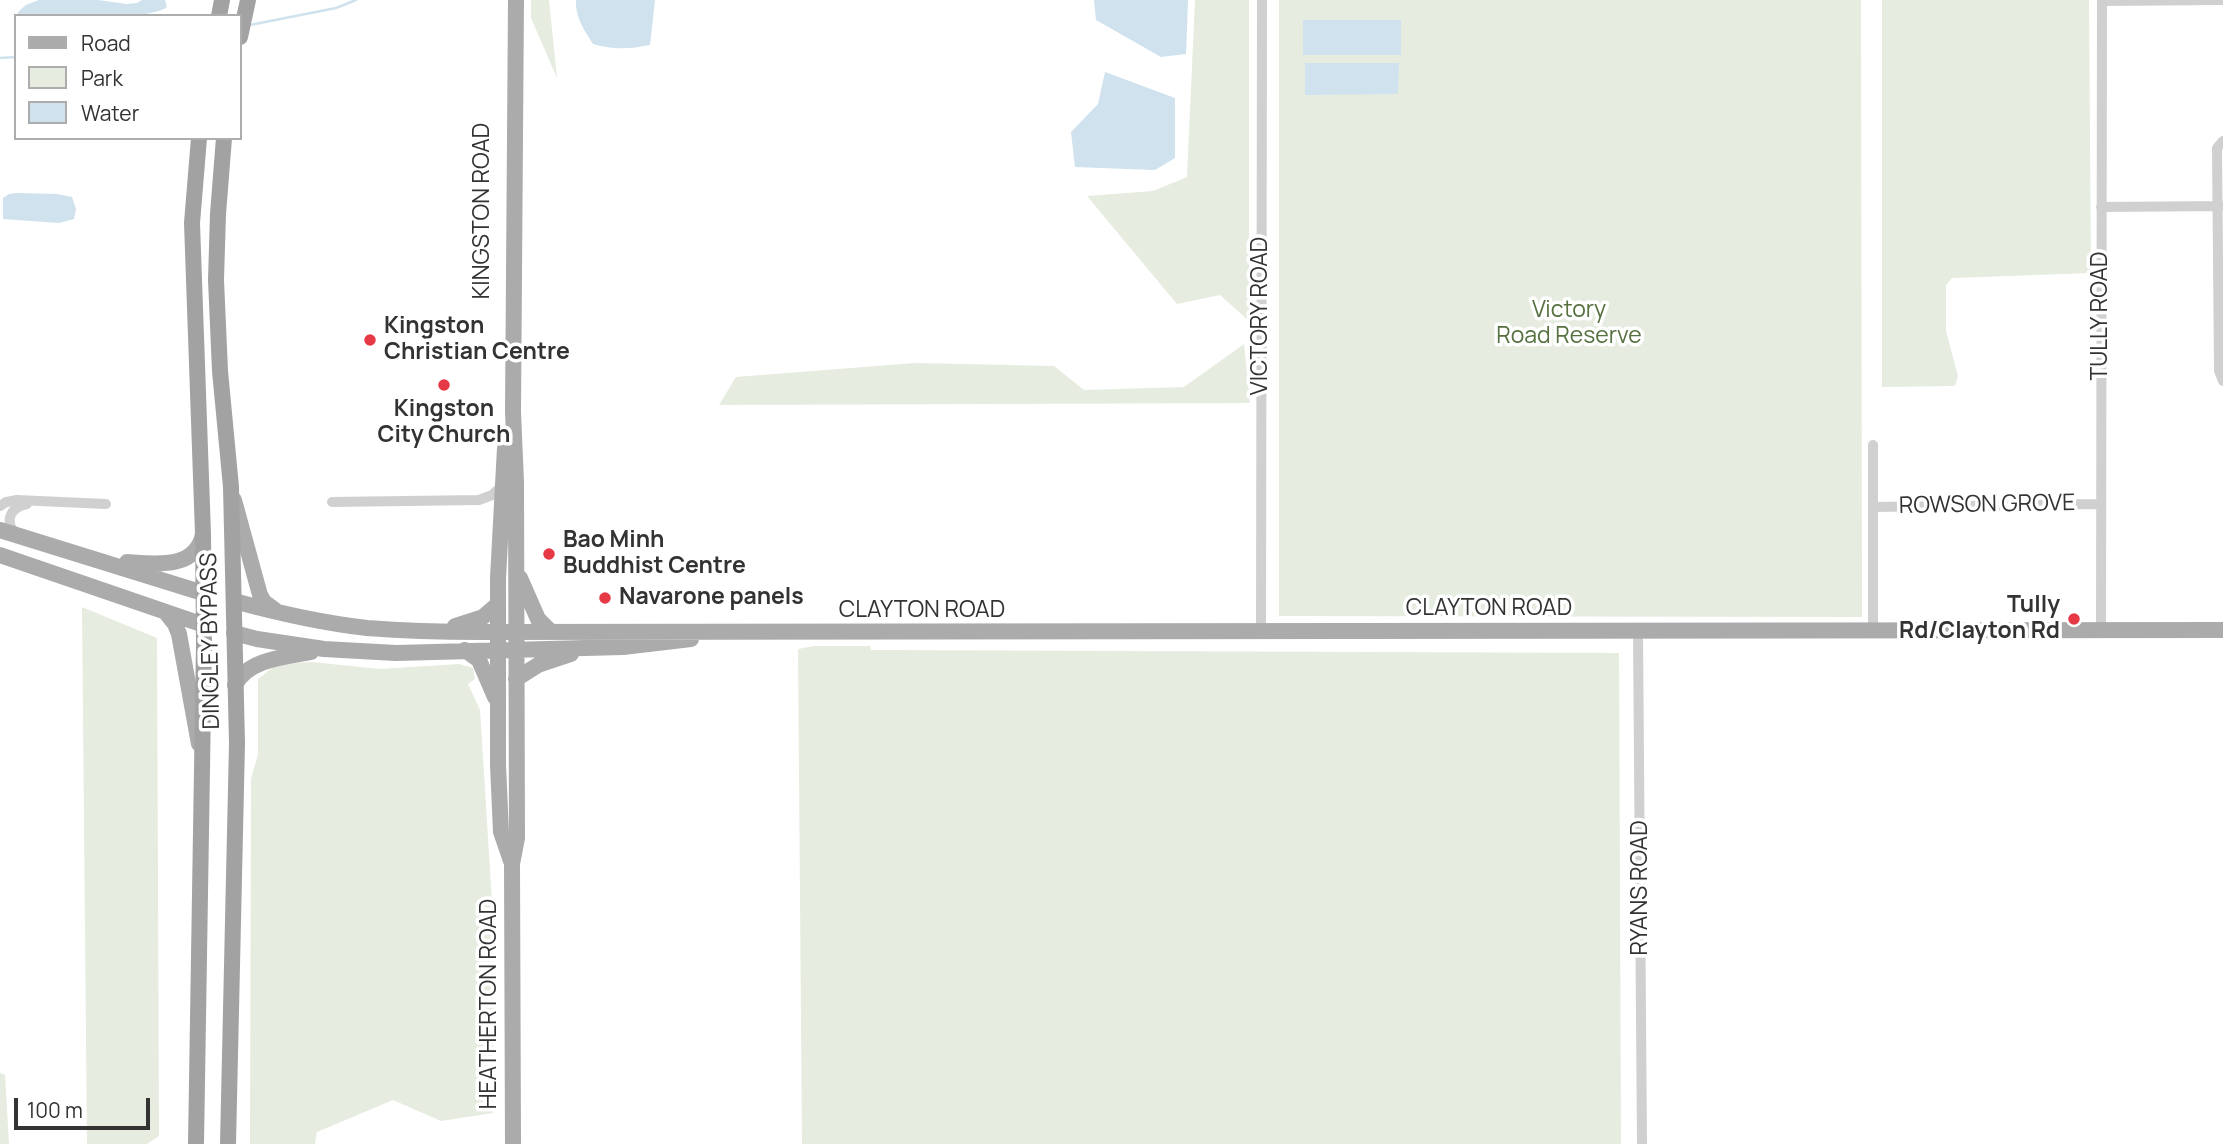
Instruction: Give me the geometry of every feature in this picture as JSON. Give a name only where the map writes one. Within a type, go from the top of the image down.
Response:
[{"type":"highway","points":[[242,28],[247,6]]},
{"type":"highway","name":"DINGLEY BYPASS","points":[[196,1144],[204,625],[192,223],[199,140]]},
{"type":"highway","name":"DINGLEY BYPASS","points":[[223,140],[216,280],[220,371],[231,487],[236,803],[228,1144]]},
{"type":"highway","points":[[203,593],[234,601]]},
{"type":"highway","points":[[204,625],[234,633]]},
{"type":"main road","name":"KINGSTON ROAD","points":[[498,632],[506,383],[507,0]]},
{"type":"main road","name":"KINGSTON ROAD","points":[[516,0],[513,399],[516,632]]},
{"type":"main road","points":[[231,487],[260,595],[264,603],[280,613]]},
{"type":"main road","points":[[7,532],[203,593]]},
{"type":"main road","points":[[100,560],[158,564],[176,562],[196,551],[203,534]]},
{"type":"main road","points":[[0,555],[204,625]]},
{"type":"main road","points":[[515,562],[534,613],[550,631]]},
{"type":"main road","points":[[234,601],[280,613],[367,628],[431,631],[479,619],[498,604]]},
{"type":"main road","points":[[167,614],[176,624],[179,634],[202,753]]},
{"type":"main road","name":"CLAYTON ROAD","points":[[324,649],[396,653],[516,649],[598,642],[656,644],[756,634],[2223,630]]},
{"type":"main road","name":"CLAYTON ROAD","points":[[431,631],[550,631],[598,642]]},
{"type":"main road","name":"HEATHERTON ROAD","points":[[498,632],[501,832],[512,864]]},
{"type":"main road","name":"HEATHERTON ROAD","points":[[513,1144],[512,864],[517,838],[516,632]]},
{"type":"main road","points":[[234,633],[324,649]]},
{"type":"main road","points":[[516,680],[538,665],[598,642]]},
{"type":"main road","points":[[235,685],[243,672],[253,667],[281,657],[324,649]]},
{"type":"main road","points":[[465,650],[476,656],[484,670],[494,692],[499,720]]},
{"type":"street","name":"VICTORY ROAD","points":[[1261,633],[1262,0]]},
{"type":"street","points":[[2102,1],[2223,0]]},
{"type":"street","name":"TULLY ROAD","points":[[2101,631],[2102,1]]},
{"type":"street","points":[[2223,141],[2217,148],[2220,206],[2219,371],[2223,381]]},
{"type":"street","points":[[2101,208],[2220,206]]},
{"type":"street","points":[[1873,445],[1873,630]]},
{"type":"street","points":[[331,502],[479,500],[492,495],[504,485]]},
{"type":"street","points":[[0,506],[13,500],[106,503]]},
{"type":"street","points":[[479,500],[492,506],[501,520]]},
{"type":"street","points":[[7,532],[11,528],[9,521],[12,511],[20,505],[37,502]]},
{"type":"street","name":"ROWSON GROVE","points":[[1873,507],[2100,504]]},
{"type":"street","name":"RYANS ROAD","points":[[1638,632],[1642,1144]]},
{"type":"green space","points":[[531,0],[549,0],[557,78],[531,18]]},
{"type":"green space","points":[[1195,0],[1249,0],[1249,321],[1220,295],[1177,304],[1087,196],[1153,191],[1187,177]]},
{"type":"green space","name":"Victory Road Reserve","points":[[1279,0],[1861,0],[1862,617],[1279,616]]},
{"type":"green space","points":[[1882,0],[2089,0],[2091,273],[1952,278],[1946,285],[1946,331],[1958,376],[1955,386],[1882,387]]},
{"type":"green space","points":[[1244,344],[1250,403],[719,405],[736,377],[915,363],[1054,366],[1084,390],[1184,387]]},
{"type":"green space","points":[[82,607],[157,638],[159,1136],[147,1144],[87,1144]]},
{"type":"green space","points":[[814,646],[870,646],[871,650],[1619,653],[1621,1144],[802,1144],[798,649]]},
{"type":"green space","points":[[312,662],[380,669],[459,664],[473,668],[475,679],[468,684],[480,710],[494,934],[493,1113],[441,1121],[393,1100],[317,1132],[315,1144],[250,1144],[251,779],[258,754],[258,679],[277,664]]},
{"type":"green space","points":[[0,1073],[5,1075],[9,1144],[0,1144]]},
{"type":"water","points":[[39,0],[98,0],[127,4],[142,0],[165,0],[167,7],[145,14],[18,14],[26,5]]},
{"type":"water","points":[[576,0],[655,0],[650,45],[622,48],[593,44],[579,18]]},
{"type":"water","points":[[1094,0],[1188,0],[1186,54],[1161,57],[1096,20]]},
{"type":"water","points":[[1303,20],[1401,20],[1401,55],[1303,55]]},
{"type":"water","points":[[1305,63],[1399,63],[1398,94],[1305,95]]},
{"type":"water","points":[[1105,72],[1175,98],[1175,158],[1155,170],[1075,167],[1071,132],[1098,104]]},
{"type":"water","points":[[16,193],[72,197],[76,209],[74,219],[59,223],[3,219],[3,198]]},
{"type":"waterway","points":[[250,25],[336,8],[356,0]]},
{"type":"waterway","points":[[0,58],[14,57]]},
{"type":"place","name":"Kingston Christian Centre","points":[[370,340]]},
{"type":"place","name":"Kingston City Church","points":[[444,385]]},
{"type":"place","name":"Bao Minh Buddhist Centre","points":[[549,554]]},
{"type":"place","name":"Navarone panels","points":[[605,598]]},
{"type":"place","name":"Tully Rd/Clayton Rd","points":[[2074,619]]}]
